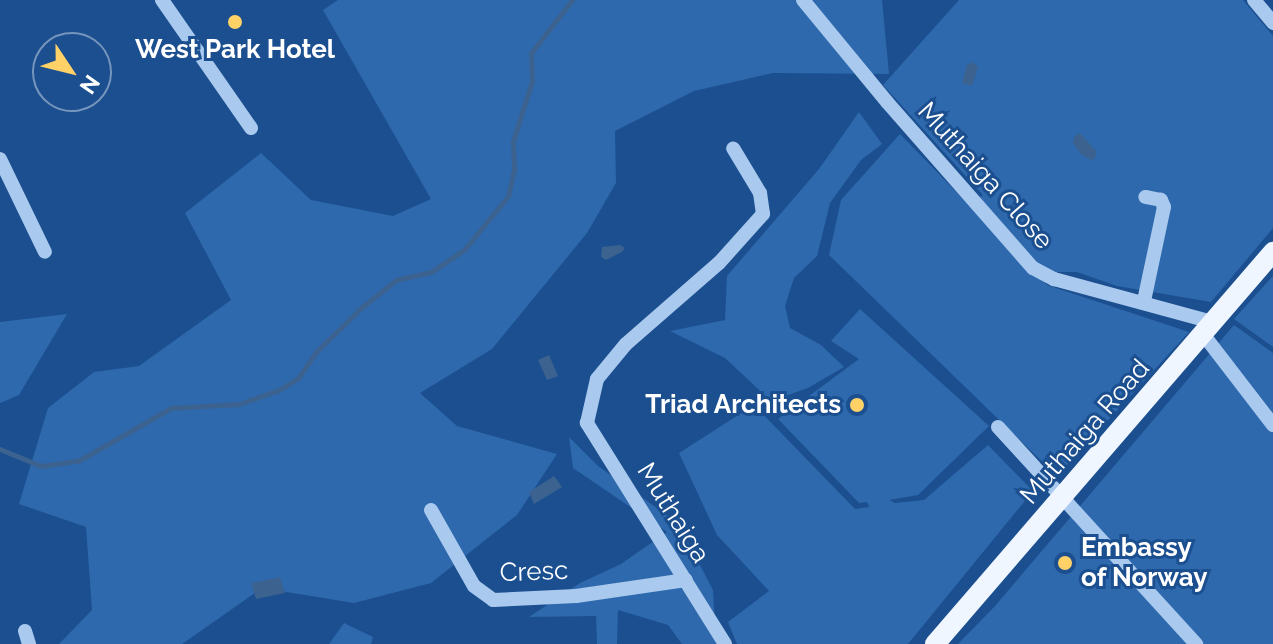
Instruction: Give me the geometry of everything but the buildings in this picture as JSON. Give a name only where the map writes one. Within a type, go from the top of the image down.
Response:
[{"type":"main road","name":"Muthaiga Road","points":[[935,644],[1273,252]]},
{"type":"street","points":[[162,0],[251,128]]},
{"type":"street","points":[[1254,0],[1273,23]]},
{"type":"street","name":"Muthaiga Close","points":[[807,5],[1033,268],[1054,279],[1144,301],[1207,328]]},
{"type":"street","name":"Muthaiga","points":[[725,644],[587,423],[588,406],[597,379],[626,344],[719,263],[763,214],[760,193],[733,148]]},
{"type":"street","points":[[0,159],[45,252]]},
{"type":"street","points":[[1144,301],[1164,207],[1161,200],[1145,197]]},
{"type":"street","points":[[1207,328],[1273,425]]},
{"type":"street","points":[[998,427],[1196,644]]},
{"type":"street","name":"Cresc","points":[[431,510],[474,586],[493,600],[576,596],[686,580]]},
{"type":"shaded area","points":[[338,0],[882,0],[889,74],[773,73],[694,91],[615,131],[616,183],[587,233],[492,349],[420,393],[457,426],[557,454],[517,515],[431,583],[354,603],[262,588],[182,644],[59,644],[92,610],[86,527],[19,504],[48,408],[94,372],[139,366],[231,300],[185,213],[261,153],[311,200],[393,216],[431,199],[323,10]]},
{"type":"shaded area","points":[[959,0],[1243,0],[1273,36],[1273,228],[1211,302],[1117,286],[1077,272],[1035,272],[1047,285],[1189,332],[1057,476],[829,255],[841,200],[900,134],[968,204],[983,195],[883,85]]},
{"type":"shaded area","points":[[972,62],[978,67],[972,86],[962,83],[967,65]]},
{"type":"shaded area","points":[[859,112],[882,144],[861,160],[830,203],[817,256],[794,278],[785,306],[790,328],[821,345],[844,367],[808,388],[771,401],[725,358],[670,331],[725,320],[727,276],[819,169]]},
{"type":"shaded area","points":[[1080,133],[1097,152],[1093,161],[1081,154],[1073,143],[1074,137]]},
{"type":"shaded area","points":[[620,245],[625,248],[622,252],[606,260],[601,257],[602,247]]},
{"type":"shaded area","points":[[1273,276],[1273,347],[1234,319]]},
{"type":"shaded area","points":[[860,309],[989,426],[918,495],[889,500],[895,503],[924,500],[988,445],[1033,491],[908,644],[737,644],[728,622],[769,591],[717,535],[679,453],[754,405],[855,509],[869,507],[867,502],[859,503],[778,419],[859,359],[831,341]]},
{"type":"shaded area","points":[[67,314],[19,395],[0,403],[0,322]]},
{"type":"shaded area","points":[[1234,325],[1273,353],[1273,644],[958,644],[995,606]]},
{"type":"shaded area","points":[[549,355],[558,376],[547,380],[538,360]]},
{"type":"shaded area","points":[[569,437],[598,466],[678,523],[713,590],[716,644],[682,644],[668,625],[618,610],[617,644],[597,644],[596,616],[529,617],[580,583],[621,564],[667,532],[573,468]]},
{"type":"shaded area","points":[[554,476],[562,487],[534,504],[529,492]]},
{"type":"shaded area","points":[[280,577],[285,593],[256,599],[251,583]]},
{"type":"shaded area","points":[[344,623],[373,637],[371,644],[329,644]]},
{"type":"waterway","points":[[0,449],[41,466],[78,461],[171,408],[239,404],[279,390],[298,378],[316,352],[361,308],[396,280],[431,272],[464,250],[508,196],[514,169],[513,141],[532,81],[531,53],[572,0]]},
{"type":"place","name":"West Park Hotel","points":[[235,22]]},
{"type":"place","name":"Triad Architects","points":[[857,405]]},
{"type":"place","name":"Embassy of Norway","points":[[1065,563]]}]
